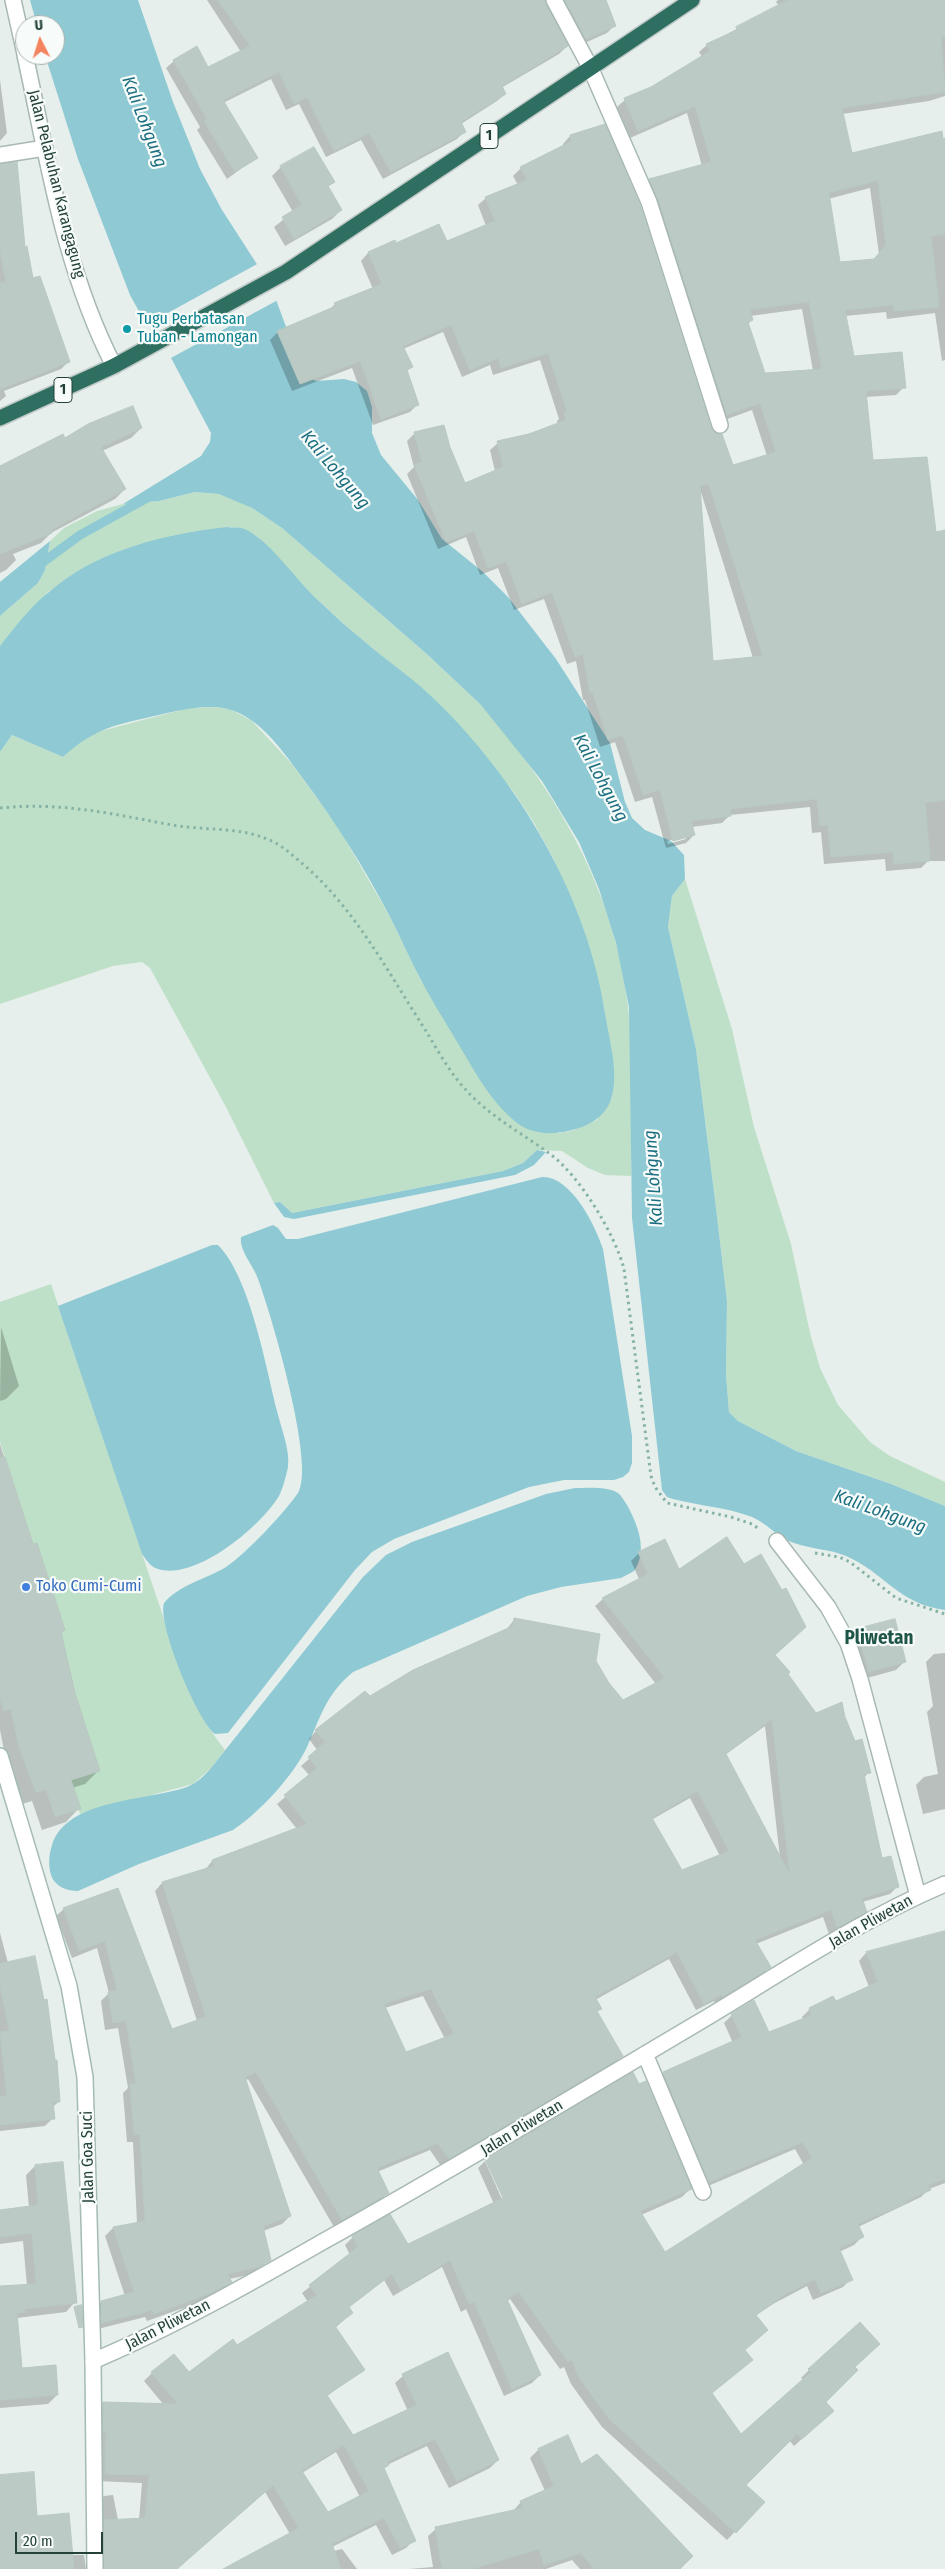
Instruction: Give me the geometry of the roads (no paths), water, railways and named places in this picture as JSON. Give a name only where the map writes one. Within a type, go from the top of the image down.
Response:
[{"type":"highway","name":"1","points":[[0,418],[120,363],[286,272],[692,0]]},
{"type":"street","name":"Jalan Pelabuhan Karangagung","points":[[13,0],[16,15]]},
{"type":"street","points":[[554,0],[590,67],[649,202],[720,425]]},
{"type":"street","name":"Jalan Pelabuhan Karangagung","points":[[27,65],[74,270],[90,312],[120,363]]},
{"type":"street","points":[[0,155],[46,148]]},
{"type":"street","points":[[777,1541],[828,1607],[848,1642],[860,1679],[918,1896]]},
{"type":"street","name":"Jalan Goa Suci","points":[[1,1761],[69,1986],[80,2042],[87,2105],[93,2361],[95,2569]]},
{"type":"street","name":"Jalan Pliwetan","points":[[93,2361],[166,2328],[284,2264],[446,2173],[832,1943],[918,1896],[945,1884]]},
{"type":"street","points":[[645,2054],[703,2192]]},
{"type":"water","name":"Kali Lohgung","points":[[30,0],[138,0],[173,102],[200,169],[222,210],[271,286],[299,362],[307,376],[316,381],[344,379],[356,382],[367,391],[372,407],[372,433],[381,455],[418,500],[442,539],[483,572],[508,597],[556,659],[610,743],[625,802],[632,818],[645,830],[671,841],[684,855],[685,879],[672,896],[668,927],[696,1049],[716,1208],[727,1301],[726,1375],[729,1412],[738,1421],[796,1451],[891,1484],[945,1506],[945,1610],[929,1607],[915,1601],[871,1570],[846,1556],[788,1541],[752,1517],[733,1511],[673,1499],[667,1497],[662,1490],[632,1218],[629,1007],[616,943],[599,889],[579,842],[542,781],[481,705],[429,656],[282,528],[252,508],[219,494],[195,492],[159,501],[123,504],[201,456],[210,442],[211,433],[170,356],[146,324],[130,295],[78,159],[48,65],[65,65],[65,15],[34,15]]},
{"type":"water","points":[[227,527],[242,528],[262,540],[336,617],[430,695],[462,728],[520,802],[545,843],[566,885],[584,929],[597,974],[612,1050],[614,1082],[613,1092],[607,1108],[593,1122],[568,1131],[541,1133],[523,1127],[500,1107],[480,1080],[432,1000],[370,880],[338,829],[283,752],[268,735],[241,714],[221,708],[200,707],[130,722],[97,733],[63,757],[12,735],[0,752],[0,646],[35,604],[68,577],[110,555],[133,546],[180,534]]},
{"type":"water","points":[[50,541],[45,570],[38,583],[0,616],[0,582]]},
{"type":"water","points":[[537,1150],[546,1152],[534,1165],[515,1175],[294,1219],[284,1217],[274,1203],[280,1202],[292,1213],[503,1171],[523,1163]]},
{"type":"water","points":[[542,1177],[553,1179],[563,1184],[572,1193],[588,1215],[603,1249],[632,1436],[632,1463],[629,1472],[623,1477],[614,1480],[564,1480],[529,1487],[394,1539],[372,1552],[355,1570],[228,1733],[215,1734],[198,1711],[180,1671],[166,1630],[163,1614],[164,1603],[177,1591],[235,1561],[264,1533],[291,1502],[298,1493],[302,1477],[297,1422],[290,1389],[264,1297],[256,1274],[242,1248],[241,1237],[273,1225],[278,1228],[286,1239],[298,1239]]},
{"type":"water","points":[[212,1245],[218,1245],[229,1260],[248,1300],[285,1439],[288,1467],[279,1496],[258,1522],[243,1535],[208,1559],[190,1567],[173,1571],[158,1569],[151,1565],[142,1554],[58,1306]]},
{"type":"water","points":[[575,1488],[608,1489],[622,1497],[635,1521],[640,1538],[640,1555],[634,1571],[621,1578],[561,1587],[527,1596],[353,1672],[330,1697],[307,1747],[294,1769],[275,1793],[243,1823],[233,1830],[139,1864],[78,1891],[66,1889],[55,1883],[51,1875],[49,1863],[52,1845],[61,1830],[74,1818],[91,1810],[131,1799],[171,1792],[187,1787],[200,1779],[211,1768],[363,1577],[386,1555],[412,1542],[546,1494]]},
{"type":"waterway","points":[[39,565],[80,535],[147,498]]},
{"type":"place","name":"Tugu Perbatasan Tuban - Lamongan","points":[[127,329]]},
{"type":"place","name":"Toko Cumi-Cumi","points":[[26,1587]]},
{"type":"district","name":"Pliwetan","points":[[879,1639]]}]
